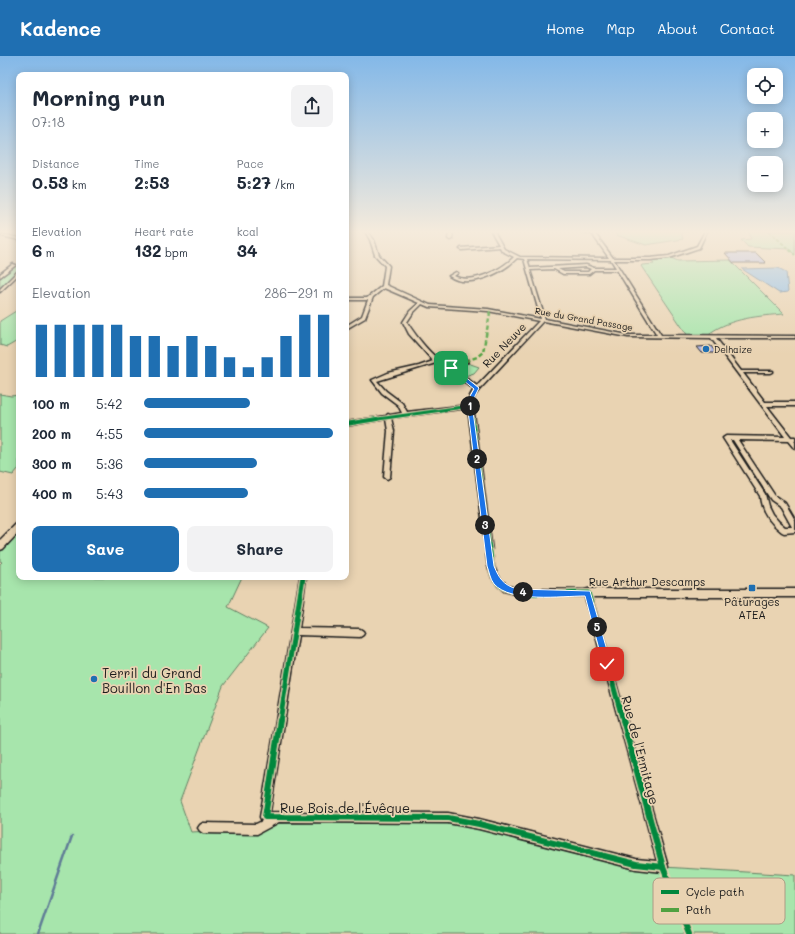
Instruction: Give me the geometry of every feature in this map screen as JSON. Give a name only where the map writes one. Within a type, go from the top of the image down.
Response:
[{"type":"street","points":[[349,326],[364,317],[371,298],[384,286],[386,272]]},
{"type":"street","points":[[456,273],[451,276],[456,279],[468,279],[485,276],[494,272]]},
{"type":"street","name":"Rue Neuve","points":[[500,586],[496,581],[491,566],[470,406],[472,396],[477,388],[543,320],[529,272]]},
{"type":"street","points":[[561,272],[590,272]]},
{"type":"street","points":[[620,272],[660,336]]},
{"type":"street","points":[[0,290],[16,275]]},
{"type":"street","name":"Rue du Grand Passage","points":[[384,286],[420,304],[490,311],[628,336],[795,337]]},
{"type":"street","points":[[349,299],[371,298]]},
{"type":"street","points":[[420,304],[411,312],[405,322],[411,333],[436,361],[446,365],[477,388]]},
{"type":"street","points":[[712,336],[763,404],[792,439],[795,446]]},
{"type":"street","points":[[405,414],[400,404],[384,392],[374,380],[393,373],[420,368],[436,361]]},
{"type":"street","points":[[446,365],[466,361]]},
{"type":"street","points":[[740,372],[771,372]]},
{"type":"street","points":[[763,404],[795,404]]},
{"type":"street","points":[[349,423],[388,416],[470,406]]},
{"type":"street","points":[[387,478],[391,432],[388,416]]},
{"type":"street","points":[[792,439],[726,438],[763,496],[763,503],[777,525],[784,530],[795,529]]},
{"type":"street","points":[[734,438],[773,498],[783,504],[795,526]]},
{"type":"street","points":[[0,546],[16,529]]},
{"type":"street","name":"Rue Bois de l'Évêque","points":[[303,580],[265,817],[448,818],[480,824],[636,864],[663,867]]},
{"type":"street","name":"Rue Arthur Descamps","points":[[500,586],[517,592],[795,592]]},
{"type":"street","name":"Rue de l'Ermitage","points":[[588,593],[663,867]]},
{"type":"street","points":[[295,631],[360,633]]},
{"type":"street","name":"Rue Bois de l'Évêque","points":[[203,828],[257,829],[278,816]]},
{"type":"green space","points":[[5,272],[16,272],[16,274],[0,288],[0,276]]},
{"type":"green space","points":[[645,272],[742,272],[784,314],[755,317],[736,321],[710,333],[712,336],[688,336]]},
{"type":"green space","points":[[16,311],[16,342],[7,347],[0,345],[0,321]]},
{"type":"green space","points":[[465,362],[479,367],[474,373],[462,377],[458,374],[461,373],[453,367],[451,368],[451,366]]},
{"type":"green space","points":[[0,394],[16,395],[16,472],[13,475],[0,472]]},
{"type":"green space","points":[[16,529],[16,580],[241,580],[228,607],[268,628],[223,686],[180,801],[191,832],[257,829],[278,816],[448,818],[663,867],[795,875],[795,934],[0,934],[0,564],[2,562],[0,561],[0,546]]},
{"type":"water","points":[[747,272],[786,272],[788,292],[779,293]]},
{"type":"building","name":"Delhaize","points":[[711,346],[716,353],[702,353],[697,347]]},
{"type":"waterway","points":[[38,934],[72,836]]},
{"type":"marked path","points":[[466,361],[477,357],[483,352],[490,311]]},
{"type":"cycle path","points":[[349,423],[405,414],[470,406],[493,574],[501,586],[517,592],[588,593],[667,878]]},
{"type":"cycle path","points":[[303,580],[265,817],[448,818],[479,824],[636,864],[663,867]]},
{"type":"cycle path","points":[[685,924],[689,934]]},
{"type":"place","name":"Delhaize","points":[[706,349]]},
{"type":"place","name":"Pâturages ATEA","points":[[752,588]]},
{"type":"place","name":"Terril du Grand Bouillon d'En Bas","points":[[94,679]]},
{"type":"route","points":[[451,368],[477,388],[472,396],[470,406],[491,566],[496,581],[500,586],[517,592],[588,593],[607,664]]}]
